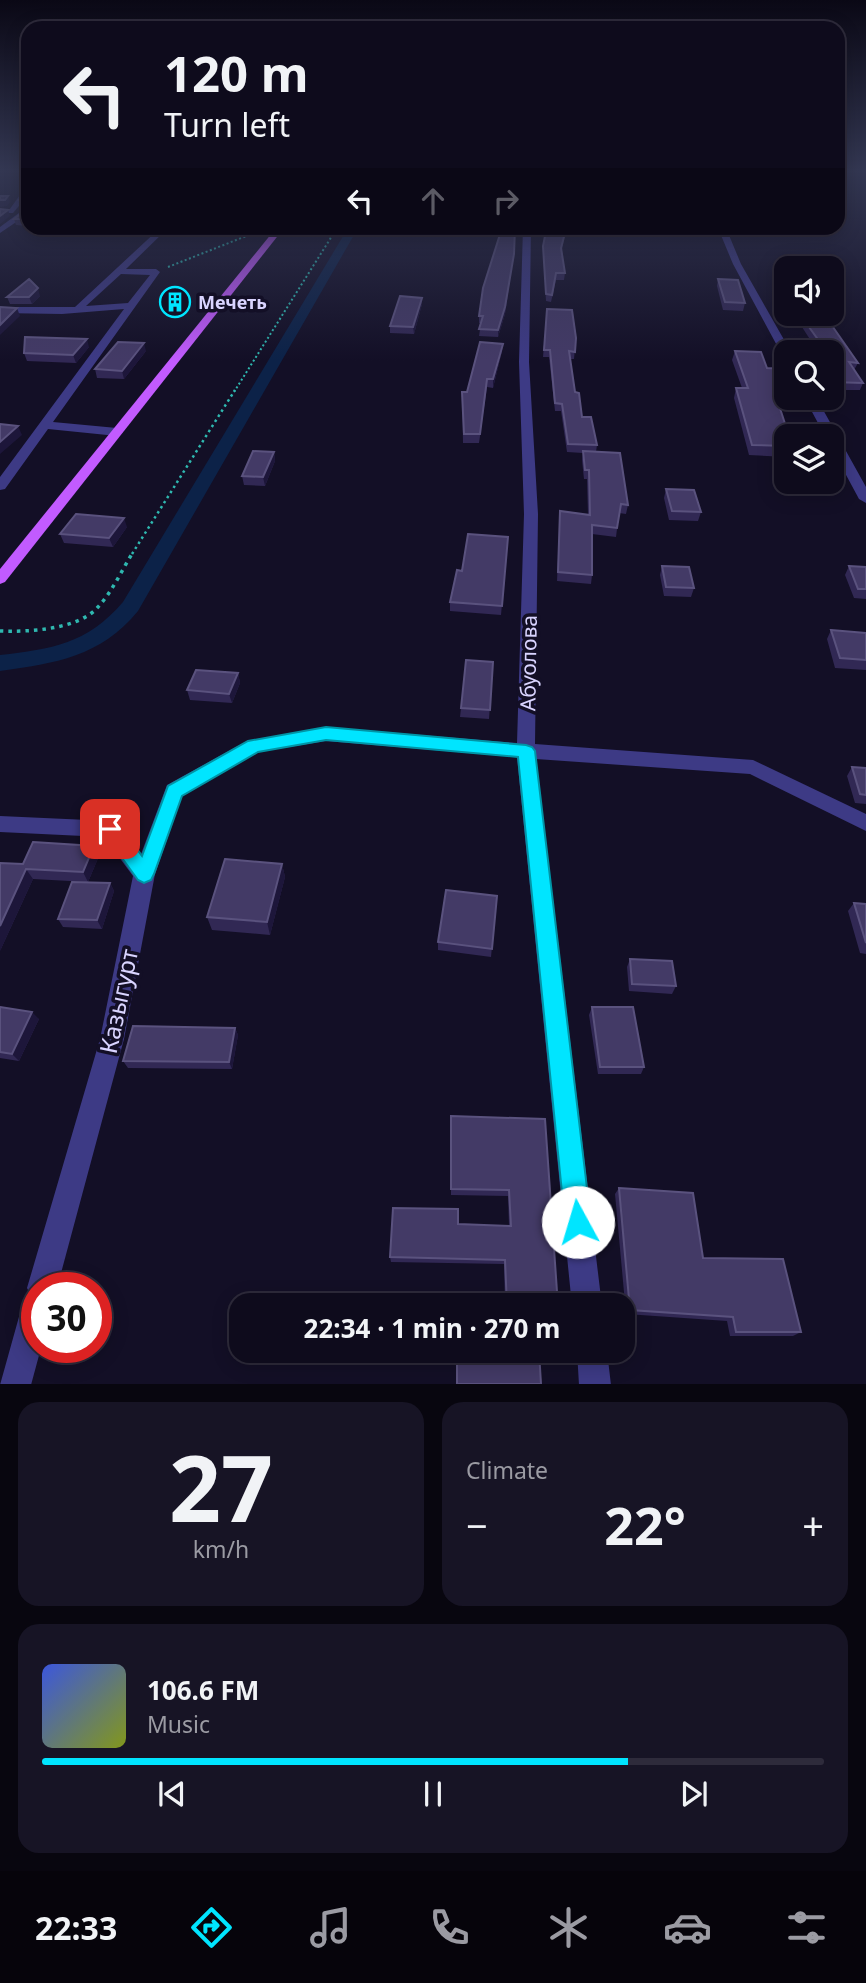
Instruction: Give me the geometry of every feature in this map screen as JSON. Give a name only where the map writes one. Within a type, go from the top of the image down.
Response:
[{"type":"main road","points":[[0,579],[269,235]]},
{"type":"street","points":[[79,308],[157,235]]},
{"type":"street","name":"Абуолова","points":[[527,235],[524,362],[531,513],[526,751],[586,1293]]},
{"type":"street","points":[[725,235],[737,264],[779,340]]},
{"type":"street","points":[[118,271],[156,272]]},
{"type":"street","points":[[0,486],[156,272]]},
{"type":"street","points":[[0,310],[62,311],[131,306]]},
{"type":"street","points":[[817,410],[866,499]]},
{"type":"street","points":[[44,425],[117,432]]},
{"type":"street","name":"Казыгурт","points":[[46,1272],[112,1039],[144,874],[174,791],[254,746],[326,734],[753,767],[866,823]]},
{"type":"street","points":[[0,824],[110,829],[144,874]]},
{"type":"street","points":[[15,1384],[21,1363]]},
{"type":"street","points":[[593,1363],[595,1384]]},
{"type":"path","points":[[156,272],[258,235]]},
{"type":"path","points":[[0,631],[21,633],[57,627],[79,620],[97,608],[333,235]]},
{"type":"building","points":[[500,235],[515,235],[505,307],[498,330],[479,329],[483,316],[479,316],[483,288]]},
{"type":"building","points":[[545,235],[564,235],[561,248],[565,273],[556,273],[552,295],[546,294],[543,246]]},
{"type":"building","points":[[29,279],[38,288],[29,297],[7,297]]},
{"type":"building","points":[[718,279],[738,280],[745,303],[725,302]]},
{"type":"building","points":[[400,296],[422,298],[413,327],[390,326]]},
{"type":"building","points":[[0,307],[17,308],[0,325]]},
{"type":"building","points":[[547,309],[572,310],[575,352],[569,351],[575,392],[579,393],[582,417],[591,417],[597,445],[568,444],[562,404],[555,403],[550,350],[544,350]]},
{"type":"building","points":[[808,326],[832,326],[842,340],[818,340]]},
{"type":"building","points":[[25,337],[87,339],[73,355],[24,353]]},
{"type":"building","points":[[118,342],[144,343],[122,371],[95,369]]},
{"type":"building","points":[[480,342],[503,344],[493,379],[487,379],[480,434],[464,434],[462,392],[467,392]]},
{"type":"building","points":[[844,343],[858,363],[849,362],[863,383],[844,382]]},
{"type":"building","points":[[735,351],[761,352],[767,368],[774,368],[774,410],[781,410],[785,424],[774,424],[774,446],[752,445],[736,388],[748,388]]},
{"type":"building","points":[[0,424],[18,426],[0,442]]},
{"type":"building","points":[[253,451],[274,452],[263,477],[242,476]]},
{"type":"building","points":[[583,451],[620,453],[628,505],[621,504],[617,528],[592,525],[592,575],[558,572],[560,511],[590,515],[589,470],[585,470]]},
{"type":"building","points":[[666,489],[694,490],[701,512],[672,511]]},
{"type":"building","points":[[76,514],[124,518],[109,538],[60,534]]},
{"type":"building","points":[[468,534],[508,537],[502,606],[450,602],[457,570],[462,571]]},
{"type":"building","points":[[662,566],[689,567],[694,588],[666,587]]},
{"type":"building","points":[[849,566],[866,567],[866,589],[858,589]]},
{"type":"building","points":[[831,630],[866,633],[866,660],[840,658]]},
{"type":"building","points":[[466,660],[493,662],[490,710],[461,708]]},
{"type":"building","points":[[196,670],[238,673],[229,694],[187,690]]},
{"type":"building","points":[[852,767],[866,768],[866,795],[860,794]]},
{"type":"building","points":[[33,842],[94,846],[83,872],[26,869],[0,926],[0,863],[23,864]]},
{"type":"building","points":[[225,859],[282,864],[267,922],[207,917]]},
{"type":"building","points":[[72,882],[110,883],[97,920],[58,919]]},
{"type":"building","points":[[446,890],[497,896],[492,949],[438,942]]},
{"type":"building","points":[[854,903],[866,904],[866,943]]},
{"type":"building","points":[[630,959],[672,961],[676,986],[632,984]]},
{"type":"building","points":[[0,1007],[32,1012],[12,1054],[0,1052]]},
{"type":"building","points":[[592,1007],[633,1007],[644,1067],[600,1067]]},
{"type":"building","points":[[133,1026],[235,1028],[229,1062],[123,1061]]},
{"type":"building","points":[[451,1116],[545,1119],[557,1293],[506,1293],[505,1260],[390,1257],[393,1208],[458,1209],[458,1224],[511,1226],[509,1190],[451,1189]]},
{"type":"building","points":[[619,1188],[693,1193],[703,1258],[783,1259],[801,1332],[736,1332],[733,1317],[635,1310],[635,1293],[628,1293]]},
{"type":"building","points":[[457,1363],[540,1363],[541,1384],[457,1384]]},
{"type":"waterway","points":[[0,663],[71,650],[93,641],[119,620],[150,576],[349,235]]},
{"type":"place","name":"Мечеть","points":[[175,302]]},
{"type":"route","points":[[110,829],[144,874],[174,791],[254,746],[326,734],[526,751],[578,1222]]}]
